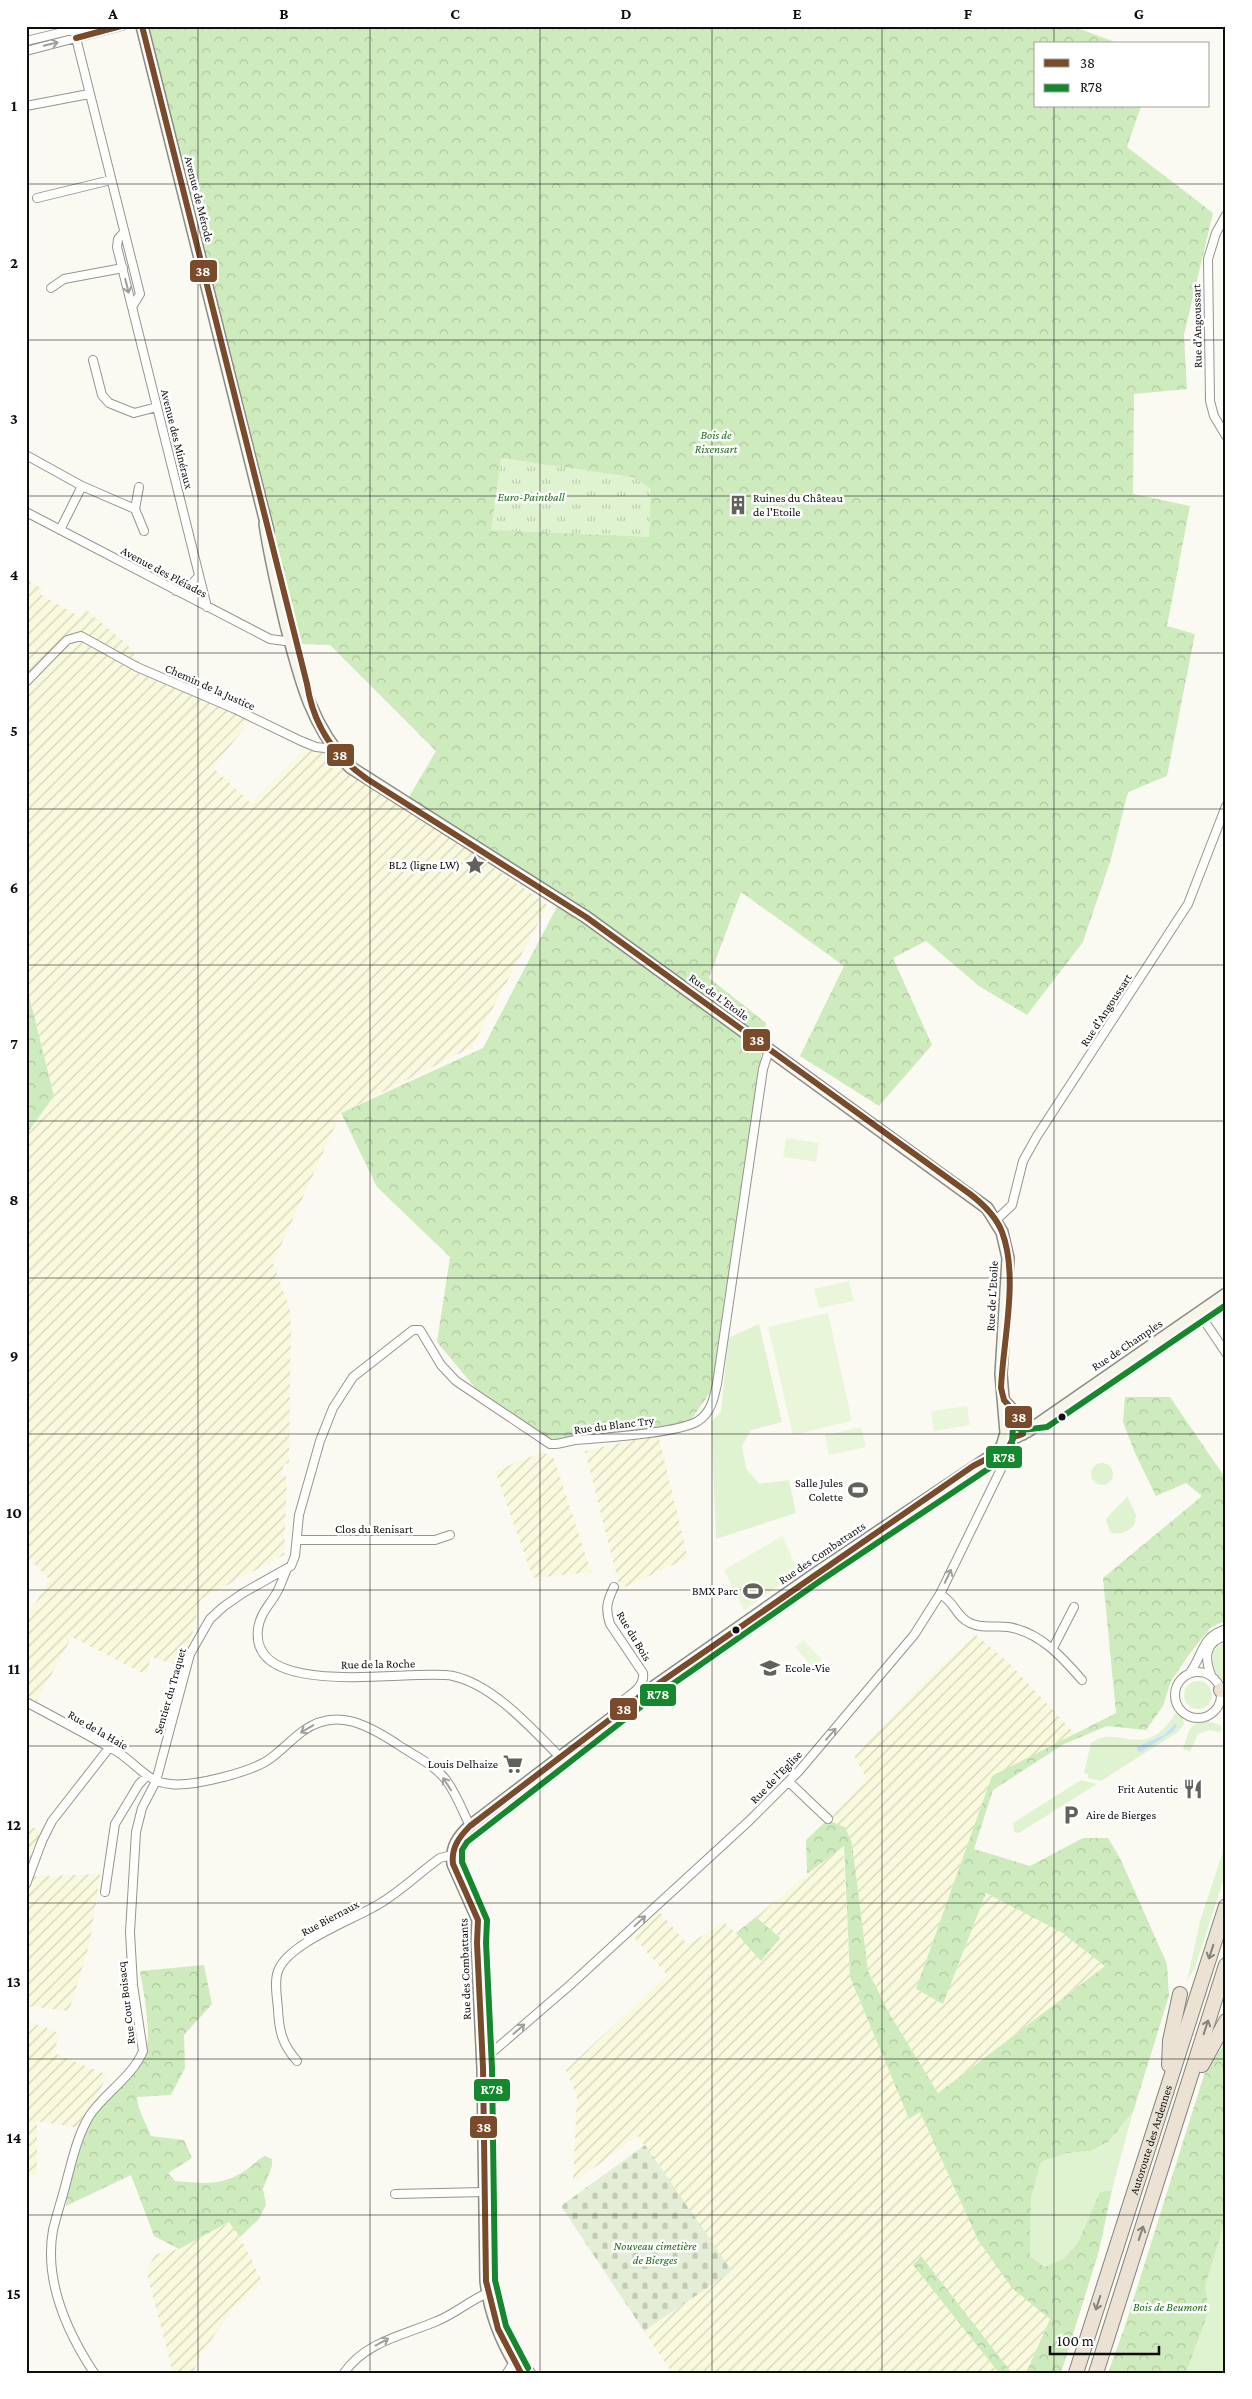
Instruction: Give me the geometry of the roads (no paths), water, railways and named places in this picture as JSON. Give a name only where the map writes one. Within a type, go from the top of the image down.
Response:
[{"type":"highway","name":"Autoroute des Ardennes","points":[[1076,2373],[1226,1906]]},
{"type":"highway","name":"Autoroute des Ardennes","points":[[1096,2373],[1226,1965]]},
{"type":"highway","points":[[1169,2081],[1170,2041],[1180,1994]]},
{"type":"highway","points":[[1186,2090],[1197,2080],[1208,2050],[1226,2021]]},
{"type":"street","points":[[26,41],[88,26]]},
{"type":"street","points":[[26,50],[122,26]]},
{"type":"street","name":"Avenue de Mérode","points":[[142,26],[266,524],[270,561],[292,639]]},
{"type":"street","name":"Avenue des Minéraux","points":[[74,28],[140,294],[132,308]]},
{"type":"street","points":[[26,106],[90,94]]},
{"type":"street","points":[[37,198],[111,180]]},
{"type":"street","name":"Rue d'Angoussart","points":[[1226,215],[1210,250],[1208,279],[1210,401],[1214,416],[1226,436]]},
{"type":"street","name":"Avenue des Minéraux","points":[[124,232],[117,242],[207,607]]},
{"type":"street","points":[[51,288],[64,279],[123,268]]},
{"type":"street","points":[[93,360],[102,395],[108,403],[134,413],[157,407]]},
{"type":"street","points":[[26,455],[82,486],[135,509]]},
{"type":"street","points":[[60,530],[82,486]]},
{"type":"street","points":[[139,487],[135,509],[144,531]]},
{"type":"street","name":"Avenue des Pléiades","points":[[26,512],[270,639],[292,639]]},
{"type":"street","points":[[176,591],[190,586],[200,576]]},
{"type":"street","name":"Chemin de la Justice","points":[[26,682],[67,640],[81,636],[137,667],[301,741],[316,747],[333,749]]},
{"type":"street","name":"Rue de L'Etoile","points":[[292,639],[302,687],[319,725],[333,749],[350,767],[586,917],[988,1208],[1002,1232],[1008,1258],[1001,1374],[1006,1420],[1004,1426],[1014,1435]]},
{"type":"street","name":"Rue d'Angoussart","points":[[996,1220],[1012,1205],[1023,1161],[1037,1136],[1188,904],[1226,806]]},
{"type":"street","name":"Rue du Blanc Try","points":[[297,1540],[301,1506],[323,1433],[338,1398],[359,1371],[415,1329],[420,1330],[441,1365],[456,1382],[550,1444],[628,1436],[687,1426],[698,1421],[706,1414],[711,1405],[716,1384],[762,1069],[769,1050]]},
{"type":"street","name":"Rue de Champles","points":[[1014,1435],[1043,1419],[1226,1294]]},
{"type":"street","points":[[1199,1313],[1226,1353]]},
{"type":"street","points":[[1004,1400],[1020,1419]]},
{"type":"street","points":[[1006,1420],[1012,1416],[1020,1419],[1043,1419]]},
{"type":"street","points":[[1002,1450],[1002,1446],[1014,1435],[1020,1419]]},
{"type":"street","name":"Rue de l'Eglise","points":[[482,2061],[569,1986],[789,1782],[914,1635],[940,1594],[1002,1467],[1002,1450]]},
{"type":"street","name":"Rue des Combattants","points":[[521,2373],[508,2350],[488,2293],[477,1943],[478,1920],[456,1872],[452,1855],[460,1836],[470,1826],[617,1716],[756,1615],[1002,1450]]},
{"type":"street","name":"Clos du Renisart","points":[[297,1540],[435,1540],[450,1535]]},
{"type":"street","points":[[286,1571],[291,1566],[295,1556],[297,1540]]},
{"type":"street","name":"Rue de la Roche","points":[[286,1571],[277,1592],[260,1619],[258,1631],[264,1651],[278,1667],[303,1674],[372,1678],[434,1674],[468,1681],[502,1702],[561,1758]]},
{"type":"street","name":"Sentier du Traquet","points":[[156,1781],[190,1654],[201,1633],[210,1619],[223,1607],[243,1593],[286,1571]]},
{"type":"street","name":"Rue du Bois","points":[[614,1587],[608,1599],[607,1615],[610,1624],[643,1673],[644,1678],[639,1688],[615,1710],[617,1716]]},
{"type":"street","points":[[940,1594],[951,1600],[959,1614],[969,1622],[979,1626],[1013,1628],[1053,1648],[1082,1680]]},
{"type":"street","points":[[1053,1648],[1074,1607]]},
{"type":"street","points":[[1189,1674],[1204,1672],[1211,1676],[1223,1690],[1220,1703],[1210,1715],[1194,1717],[1187,1714],[1180,1709],[1176,1693],[1178,1685],[1197,1664],[1208,1638],[1226,1629]]},
{"type":"street","points":[[1211,1676],[1206,1659],[1207,1652],[1213,1642],[1226,1636]]},
{"type":"street","name":"Rue de la Haie","points":[[26,1702],[109,1748],[156,1781]]},
{"type":"street","points":[[156,1781],[189,1785],[248,1770],[271,1758],[308,1728],[324,1722],[352,1720],[373,1728],[438,1771],[447,1781],[470,1826]]},
{"type":"street","points":[[26,1884],[42,1841],[52,1821],[109,1748]]},
{"type":"street","points":[[105,1892],[115,1824],[139,1784],[147,1776]]},
{"type":"street","name":"Rue Cour Boisacq","points":[[94,2373],[74,2340],[58,2298],[53,2271],[53,2231],[82,2129],[102,2099],[139,2060],[143,2051],[133,1985],[130,1915],[138,1822],[142,1808],[156,1781]]},
{"type":"street","points":[[789,1782],[828,1819]]},
{"type":"street","name":"Rue Biernaux","points":[[297,2061],[287,2050],[281,2038],[277,1989],[277,1976],[280,1966],[296,1949],[375,1907],[440,1858],[452,1855]]},
{"type":"street","points":[[395,2194],[484,2192]]},
{"type":"street","points":[[344,2373],[361,2356],[376,2345],[457,2311],[488,2293]]},
{"type":"street","points":[[508,2350],[516,2352],[531,2373]]},
{"type":"street","points":[[507,2373],[514,2362]]},
{"type":"water","points":[[1175,1724],[1177,1725],[1174,1731],[1141,1752],[1137,1750],[1137,1747],[1164,1735]]},
{"type":"place","name":"Ruines du Château de l'Etoile","points":[[738,505]]},
{"type":"place","name":"BL2 (ligne LW)","points":[[475,865]]},
{"type":"place","name":"Salle Jules Colette","points":[[858,1490]]},
{"type":"place","name":"BMX Parc","points":[[753,1591]]},
{"type":"place","name":"Ecole-Vie","points":[[770,1668]]},
{"type":"place","name":"Louis Delhaize","points":[[513,1764]]},
{"type":"place","name":"Frit Autentic","points":[[1193,1789]]},
{"type":"place","name":"Aire de Bierges","points":[[1071,1815]]},
{"type":"park label","name":"Bois de Rixensart","points":[[716,442]]},
{"type":"park label","name":"Euro-Paintball","points":[[531,497]]},
{"type":"park label","name":"Nouveau cimetière de Bierges","points":[[655,2253]]},
{"type":"park label","name":"Bois de Beumont","points":[[1170,2307]]}]
